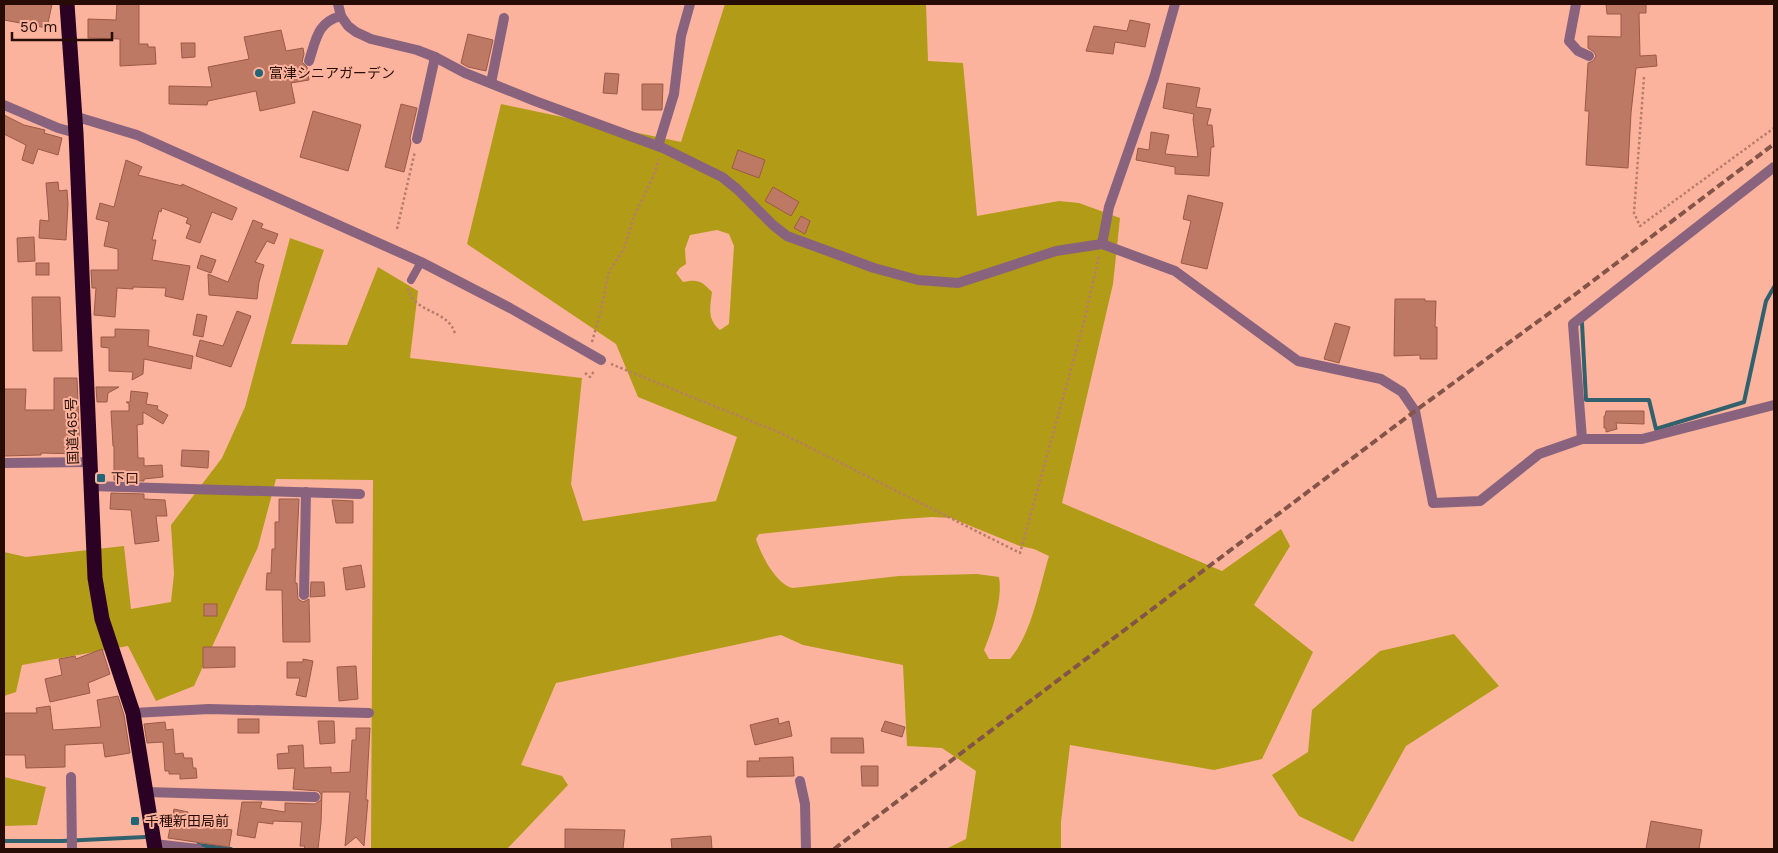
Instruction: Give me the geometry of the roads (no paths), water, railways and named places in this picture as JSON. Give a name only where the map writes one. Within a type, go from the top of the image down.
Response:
[{"type":"highway","name":"国道465号","points":[[67,4],[76,133],[95,578],[102,619],[133,714],[154,846]]},
{"type":"street","points":[[338,4],[341,16],[352,29],[371,39],[417,50],[465,73],[535,101],[661,147],[722,177],[787,236],[874,268],[918,280],[958,284],[1056,251],[1102,244],[1175,272],[1298,361],[1381,379],[1402,392],[1415,411],[1433,503],[1480,501],[1539,454],[1582,439],[1642,439],[1774,405]]},
{"type":"street","points":[[661,147],[674,94],[681,36],[690,4]]},
{"type":"street","points":[[1102,244],[1109,208],[1154,78],[1176,4]]},
{"type":"street","points":[[1576,4],[1569,41],[1578,51],[1589,56]]},
{"type":"street","points":[[308,61],[323,24],[330,18],[341,16]]},
{"type":"street","points":[[491,83],[504,18]]},
{"type":"street","points":[[417,139],[435,57]]},
{"type":"street","points":[[4,106],[58,128],[76,133]]},
{"type":"street","points":[[74,116],[137,134],[421,262],[502,304],[601,360]]},
{"type":"street","points":[[1582,439],[1573,324],[1774,167]]},
{"type":"street","points":[[4,463],[90,462]]},
{"type":"street","points":[[91,486],[360,494]]},
{"type":"street","points":[[304,595],[306,492]]},
{"type":"street","points":[[133,714],[209,709],[369,713]]},
{"type":"street","points":[[71,777],[72,842]]},
{"type":"street","points":[[800,781],[805,804],[806,849]]},
{"type":"street","points":[[146,792],[315,796]]},
{"type":"street","points":[[154,846],[198,849]]},
{"type":"lane","points":[[411,280],[421,262]]},
{"type":"waterway","points":[[1582,323],[1586,400],[1649,400],[1656,429],[1744,402],[1766,301],[1774,287]]},
{"type":"waterway","points":[[4,841],[62,841],[145,837]]},
{"type":"waterway","points":[[198,845],[231,849]]},
{"type":"railway","points":[[834,849],[1415,411],[1577,293],[1774,144]]},
{"type":"place","name":"富津シニアガーデン","points":[[259,73]]},
{"type":"place","name":"下口","points":[[101,478]]},
{"type":"place","name":"千種新田局前","points":[[135,821]]}]
